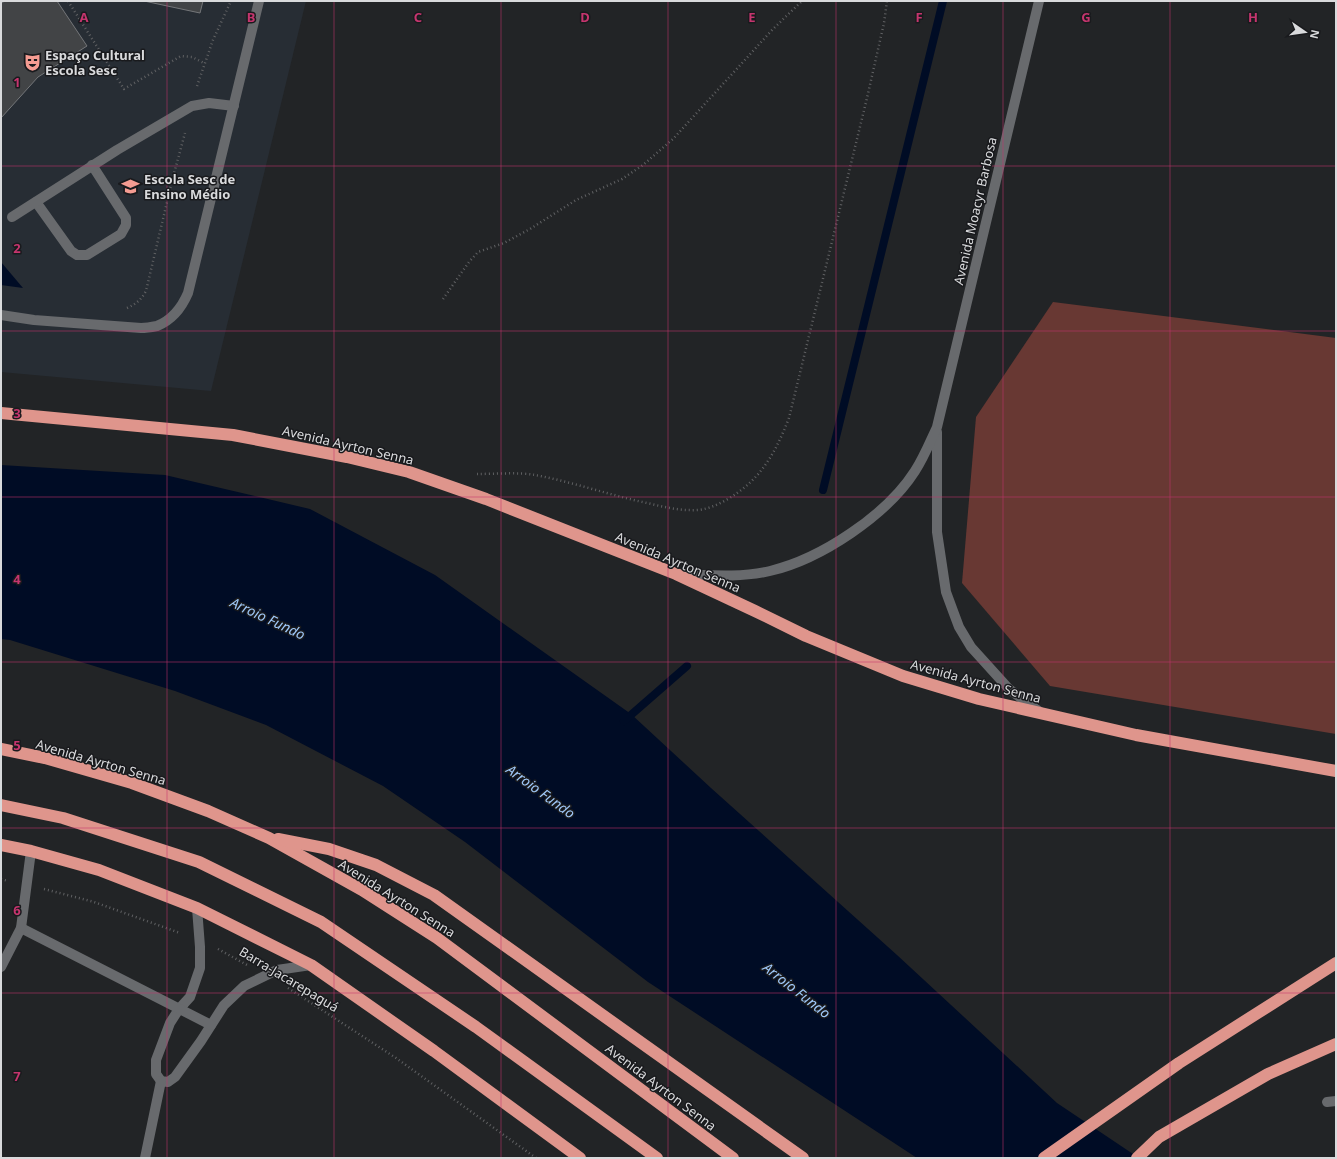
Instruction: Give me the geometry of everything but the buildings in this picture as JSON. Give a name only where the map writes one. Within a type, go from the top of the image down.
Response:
[{"type":"highway","name":"Avenida Ayrton Senna","points":[[1,413],[233,436],[347,457],[409,472],[486,499],[676,574],[806,636],[903,676],[979,699],[1136,736],[1336,771]]},
{"type":"highway","name":"Avenida Ayrton Senna","points":[[1,749],[45,758],[132,783],[208,811],[269,838],[362,890],[437,938],[733,1158]]},
{"type":"highway","points":[[1,805],[64,818],[199,862],[321,922],[476,1027],[657,1158]]},
{"type":"highway","points":[[269,838],[329,849],[363,860],[376,865],[434,895],[803,1158]]},
{"type":"highway","points":[[1,845],[31,851],[99,870],[197,908],[310,965],[434,1051],[580,1158]]},
{"type":"highway","points":[[1044,1158],[1179,1063],[1336,963]]},
{"type":"highway","points":[[1137,1158],[1159,1137],[1268,1074],[1336,1044]]},
{"type":"street","points":[[1,315],[34,320],[141,328],[157,326],[174,315],[183,304],[188,293],[259,1]]},
{"type":"street","name":"Avenida Moacyr Barbosa","points":[[1039,1],[937,427],[936,462],[937,532],[946,592],[959,627],[971,647],[1010,689],[1043,714]]},
{"type":"street","points":[[12,217],[92,165],[192,106],[209,103],[234,106]]},
{"type":"street","points":[[36,202],[70,251],[77,255],[87,255],[121,234],[126,225],[126,218],[92,165]]},
{"type":"street","name":"Avenida Moacyr Barbosa","points":[[676,574],[738,575],[769,571],[803,559],[836,542],[872,518],[900,490],[916,470],[937,427]]},
{"type":"street","points":[[1,967],[21,928],[31,851]]},
{"type":"street","points":[[146,1158],[161,1082],[156,1074],[156,1060],[170,1023],[179,1009],[190,997],[196,984],[200,968],[197,908]]},
{"type":"street","points":[[21,928],[211,1025]]},
{"type":"street","points":[[161,1082],[168,1082],[175,1077],[201,1041],[224,1005],[244,986],[277,970],[310,965]]},
{"type":"path","points":[[68,1],[124,89],[181,56],[192,57],[204,62]]},
{"type":"path","points":[[123,308],[136,303],[146,291],[172,181],[204,62],[232,1]]},
{"type":"path","points":[[443,299],[469,262],[478,252],[504,243],[530,229],[576,200],[622,179],[643,165],[673,139],[773,30],[802,1]]},
{"type":"path","points":[[471,474],[534,475],[640,502],[676,509],[699,510],[716,506],[736,495],[754,480],[769,462],[780,442],[788,418],[867,98],[884,23],[887,1]]},
{"type":"path","name":"Barra-Jacarepaguá","points":[[1,879],[27,884],[94,902],[199,940],[268,975],[396,1058],[536,1158]]},
{"type":"shaded area","name":"Escola Sesc de Ensino Médio","points":[[1,1],[306,1],[211,391],[1,372]]},
{"type":"shaded area","points":[[1053,302],[1336,338],[1336,734],[1050,686],[962,583],[976,417]]},
{"type":"water","points":[[1,262],[23,288],[1,285]]},
{"type":"water","name":"Arroio Fundo","points":[[1,465],[165,475],[310,509],[435,575],[631,714],[897,955],[1057,1103],[1139,1158],[917,1158],[648,982],[465,842],[383,786],[266,725],[175,691],[10,640],[1,639]]},
{"type":"waterway","points":[[823,490],[943,1]]},
{"type":"waterway","points":[[624,721],[687,666]]},
{"type":"place","name":"Espaço Cultural Escola Sesc","points":[[32,62]]},
{"type":"place","name":"Escola Sesc de Ensino Médio","points":[[131,186]]}]
